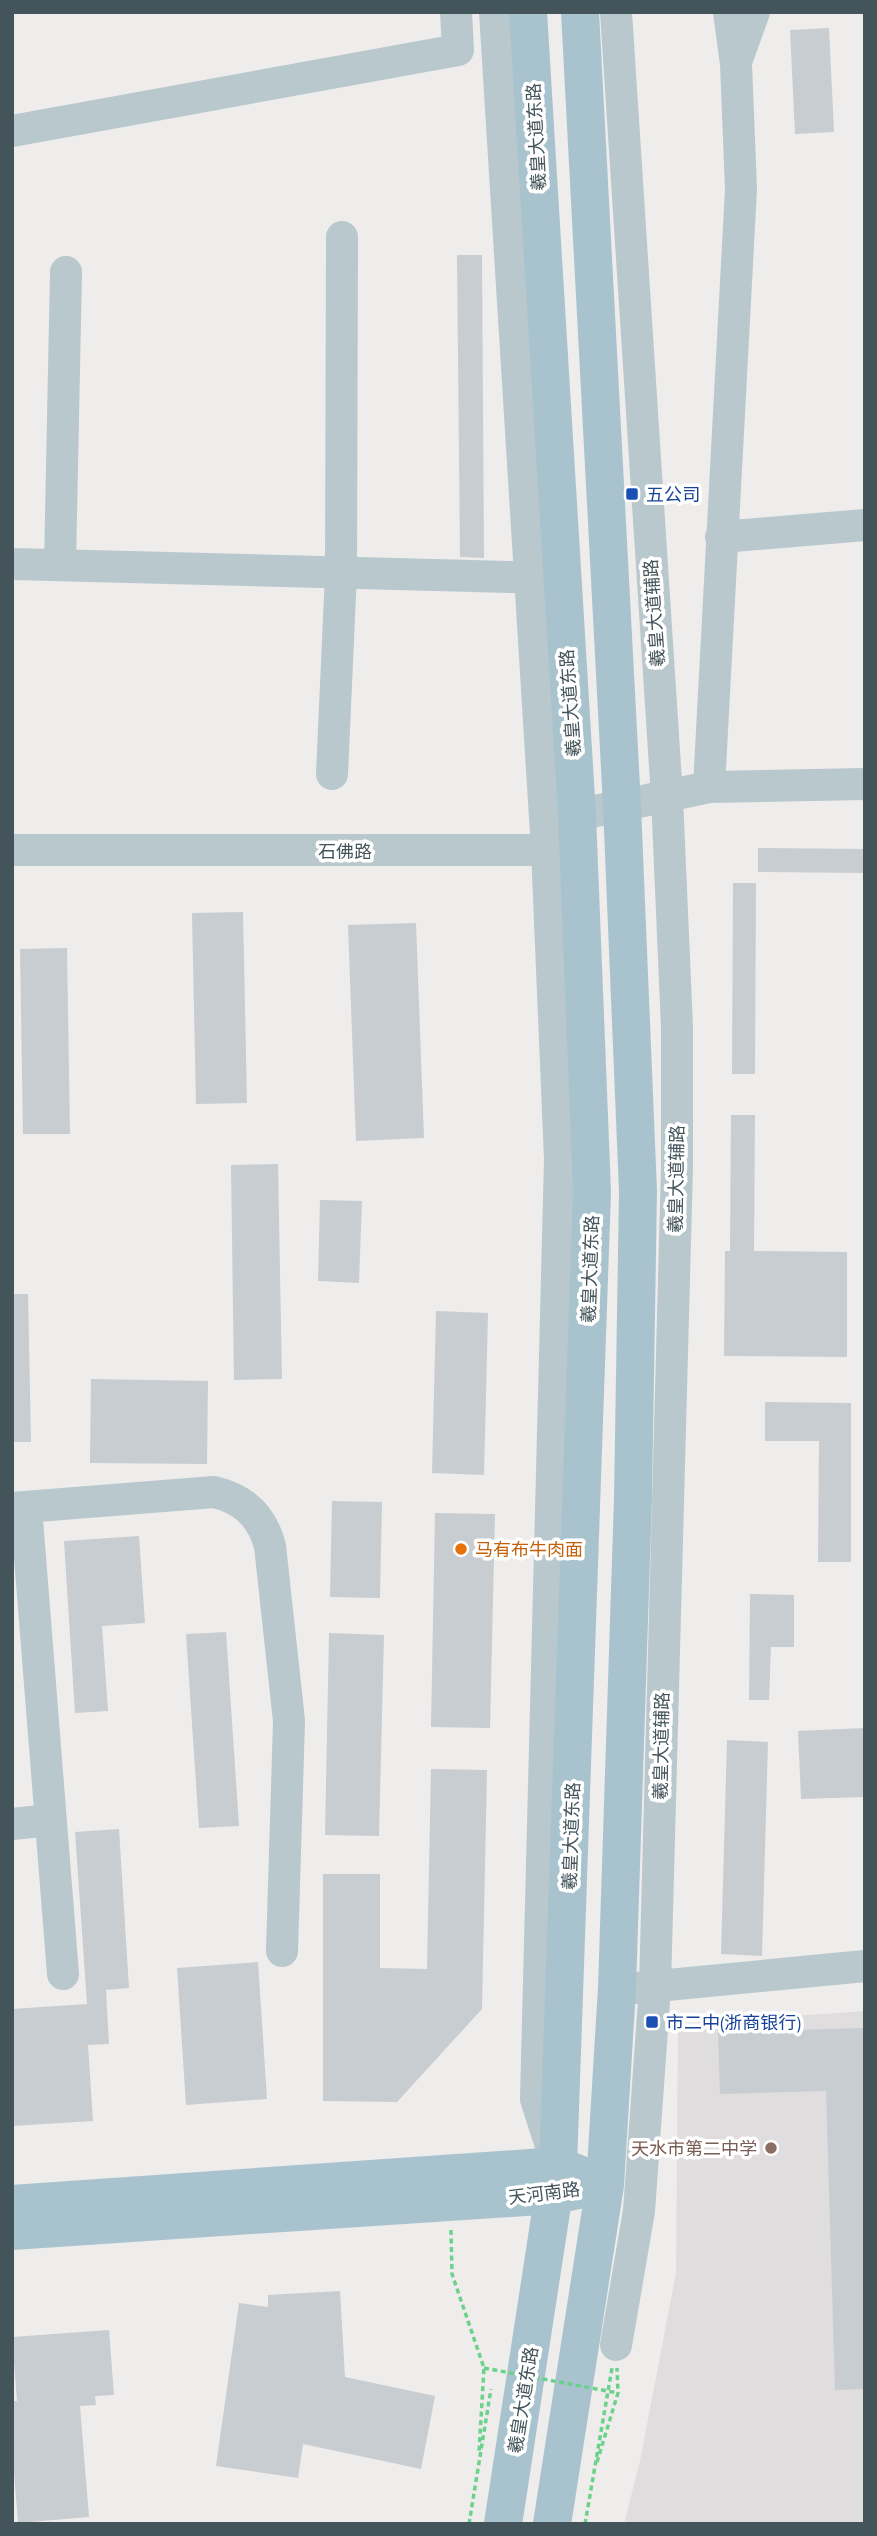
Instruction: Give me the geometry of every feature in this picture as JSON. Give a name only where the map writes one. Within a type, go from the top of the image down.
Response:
[{"type":"main road","name":"羲皇大道东路","points":[[501,2522],[556,2180],[592,1192],[577,815],[546,578],[528,12]]},
{"type":"main road","points":[[552,2524],[605,2185],[617,1989],[632,1511],[638,1191],[622,806],[580,12]]},
{"type":"main road","name":"天河南路","points":[[12,2204],[556,2180],[605,2185]]},
{"type":"main road","name":"天河南路","points":[[12,2231],[451,2202],[556,2180]]},
{"type":"street","points":[[12,131],[458,50],[456,12]]},
{"type":"street","points":[[495,12],[546,578],[547,850],[560,1159],[536,2099],[556,2180]]},
{"type":"street","name":"羲皇大道辅路","points":[[616,12],[667,797],[677,1027],[677,1167],[655,1987],[639,2211],[616,2345]]},
{"type":"street","points":[[709,788],[741,189],[736,64],[729,12]]},
{"type":"street","points":[[736,64],[754,12]]},
{"type":"street","points":[[332,774],[341,573],[342,237]]},
{"type":"street","points":[[60,565],[66,272]]},
{"type":"street","points":[[721,537],[865,525]]},
{"type":"street","points":[[12,564],[546,578]]},
{"type":"street","points":[[547,850],[577,815],[709,788],[865,784]]},
{"type":"street","name":"石佛路","points":[[12,850],[547,850]]},
{"type":"street","name":"石佛路","points":[[12,865],[97,852]]},
{"type":"street","points":[[62,1974],[51,1821],[19,1507],[214,1492],[236,1499],[262,1524],[270,1546],[289,1721],[282,1951]]},
{"type":"street","points":[[12,1824],[51,1821]]},
{"type":"street","points":[[617,1989],[865,1966]]},
{"type":"path","points":[[451,2202],[452,2274],[484,2368],[478,2472]]},
{"type":"path","points":[[585,2524],[616,2345]]},
{"type":"path","points":[[484,2368],[618,2393],[592,2478]]},
{"type":"shaded area","name":"天水市第二中学","points":[[865,2011],[865,2524],[624,2524],[640,2461],[676,2273],[678,2024]]},
{"type":"building","points":[[829,28],[834,132],[795,134],[790,30]]},
{"type":"building","points":[[457,255],[482,255],[484,558],[460,557]]},
{"type":"building","points":[[758,848],[865,849],[865,873],[758,872]]},
{"type":"building","points":[[733,883],[756,883],[755,1074],[732,1074]]},
{"type":"building","points":[[243,912],[247,1103],[196,1104],[192,913]]},
{"type":"building","points":[[416,923],[424,1138],[356,1141],[348,925]]},
{"type":"building","points":[[67,948],[70,1134],[23,1134],[20,949]]},
{"type":"building","points":[[731,1115],[755,1115],[754,1251],[847,1252],[847,1357],[724,1356],[725,1251],[730,1251]]},
{"type":"building","points":[[278,1164],[282,1379],[234,1380],[231,1165]]},
{"type":"building","points":[[320,1200],[362,1201],[359,1283],[318,1281]]},
{"type":"building","points":[[12,1294],[28,1294],[31,1442],[12,1442]]},
{"type":"building","points":[[436,1311],[488,1313],[484,1475],[432,1473]]},
{"type":"building","points":[[91,1379],[208,1381],[207,1464],[90,1463]]},
{"type":"building","points":[[765,1402],[851,1403],[851,1562],[818,1562],[819,1441],[765,1441]]},
{"type":"building","points":[[332,1501],[382,1502],[380,1598],[330,1597]]},
{"type":"building","points":[[435,1513],[495,1514],[490,1728],[431,1727]]},
{"type":"building","points":[[139,1536],[145,1623],[102,1626],[108,1711],[75,1713],[64,1541]]},
{"type":"building","points":[[750,1594],[794,1595],[794,1647],[771,1647],[769,1700],[749,1700]]},
{"type":"building","points":[[226,1632],[239,1826],[199,1828],[186,1634]]},
{"type":"building","points":[[329,1633],[384,1635],[379,1836],[325,1835]]},
{"type":"building","points":[[865,1728],[865,1797],[801,1799],[798,1731]]},
{"type":"building","points":[[727,1740],[768,1742],[762,1956],[721,1954]]},
{"type":"building","points":[[431,1769],[487,1770],[482,2009],[397,2102],[323,2101],[323,1874],[380,1874],[380,1968],[427,1969]]},
{"type":"building","points":[[119,1829],[129,1988],[106,1990],[109,2044],[88,2045],[93,2121],[12,2126],[12,2009],[87,2004],[75,1832]]},
{"type":"building","points":[[258,1962],[267,2099],[186,2105],[177,1968]]},
{"type":"building","points":[[865,2028],[865,2389],[835,2390],[826,2091],[720,2094],[718,2032]]},
{"type":"building","points":[[340,2291],[345,2377],[435,2396],[421,2469],[303,2444],[298,2478],[216,2466],[239,2303],[268,2307],[268,2295]]},
{"type":"building","points":[[109,2330],[114,2395],[95,2396],[96,2405],[80,2406],[89,2517],[18,2523],[12,2446],[12,2401],[17,2401],[12,2337]]},
{"type":"place","name":"五公司","points":[[632,494]]},
{"type":"place","name":"马有布牛肉面","points":[[461,1549]]},
{"type":"place","name":"市二中(浙商银行)","points":[[652,2022]]},
{"type":"place","name":"天水市第二中学","points":[[771,2148]]}]
